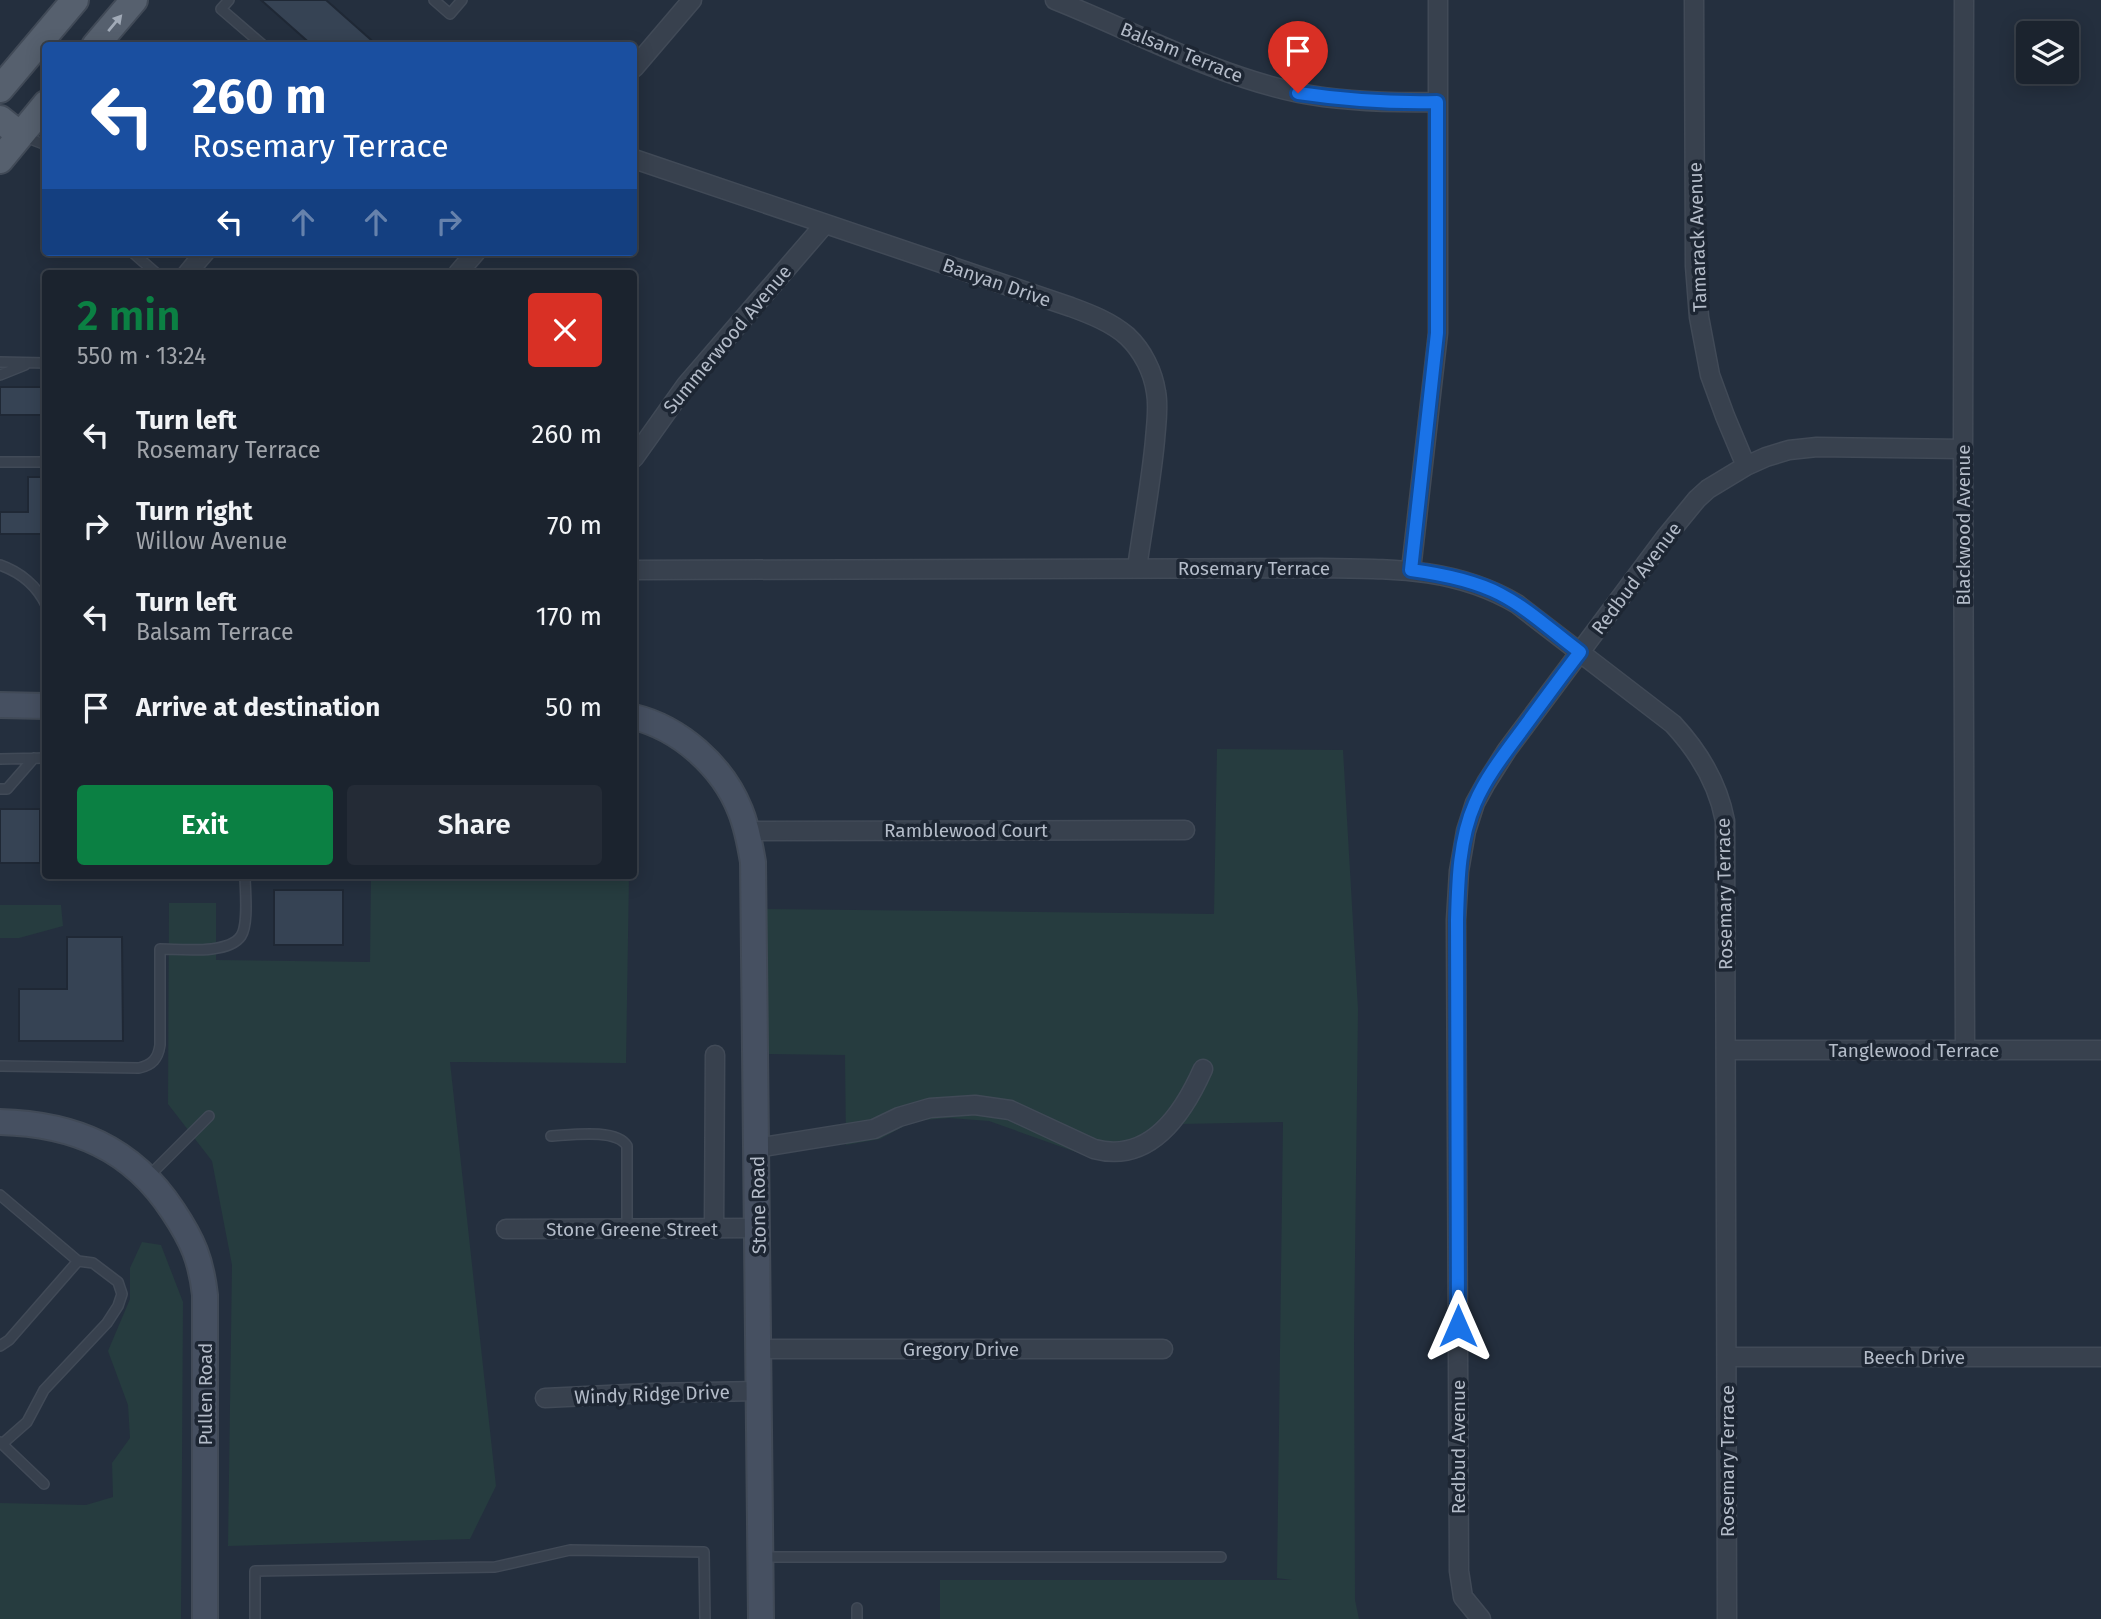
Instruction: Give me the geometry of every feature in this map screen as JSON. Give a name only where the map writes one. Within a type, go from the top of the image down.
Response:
[{"type":"main road","points":[[42,109],[3,80],[75,0]]},
{"type":"main road","points":[[98,42],[134,0]]},
{"type":"main road","points":[[0,160],[10,127],[42,112]]},
{"type":"street","points":[[637,64],[692,0]]},
{"type":"street","name":"Balsam Terrace","points":[[1055,0],[1244,78],[1298,93],[1383,103],[1437,102]]},
{"type":"street","points":[[1411,570],[1437,333],[1438,0]]},
{"type":"street","name":"Tamarack Avenue","points":[[1694,0],[1695,266],[1699,317],[1710,375],[1746,466]]},
{"type":"street","name":"Blackwood Avenue","points":[[1964,0],[1965,1050]]},
{"type":"street","name":"Banyan Drive","points":[[637,160],[1071,307],[1097,317],[1127,336],[1150,368],[1158,407],[1137,568]]},
{"type":"street","name":"Summerwood Avenue","points":[[637,454],[686,386],[825,223]]},
{"type":"street","points":[[461,270],[473,256]]},
{"type":"street","name":"Redbud Avenue","points":[[1478,1615],[1463,1597],[1459,1571],[1457,920],[1459,871],[1466,831],[1475,803],[1507,750],[1665,538],[1708,489],[1746,466],[1789,450],[1817,447],[1963,449]]},
{"type":"street","name":"Rosemary Terrace","points":[[637,570],[1411,570],[1476,584],[1500,594],[1517,604],[1673,724],[1688,740],[1716,787],[1725,821],[1727,1619]]},
{"type":"street","points":[[0,705],[42,706]]},
{"type":"street","name":"Stone Road","points":[[637,718],[670,731],[691,745],[710,764],[733,794],[748,831],[753,862],[761,1619]]},
{"type":"street","name":"Ramblewood Court","points":[[748,831],[1185,830]]},
{"type":"street","name":"Tanglewood Terrace","points":[[1726,1050],[2101,1050]]},
{"type":"street","points":[[714,1229],[715,1055]]},
{"type":"street","points":[[757,1148],[874,1129],[899,1117],[929,1108],[975,1105],[1010,1110],[1094,1149],[1123,1153],[1139,1147],[1174,1120],[1191,1095],[1203,1069]]},
{"type":"street","name":"Pullen Road","points":[[0,1122],[35,1124],[86,1137],[112,1150],[150,1181],[190,1236],[202,1271],[205,1296],[205,1619]]},
{"type":"street","name":"Stone Greene Street","points":[[506,1229],[758,1228]]},
{"type":"street","name":"Gregory Drive","points":[[759,1349],[1163,1349]]},
{"type":"street","name":"Beech Drive","points":[[1727,1357],[2101,1357]]},
{"type":"street","name":"Windy Ridge Drive","points":[[545,1398],[760,1391]]},
{"type":"lane","points":[[229,0],[221,9],[259,42]]},
{"type":"lane","points":[[434,0],[450,14],[462,0]]},
{"type":"lane","points":[[10,127],[42,143]]},
{"type":"lane","points":[[137,256],[153,270]]},
{"type":"lane","points":[[184,270],[195,256]]},
{"type":"lane","points":[[196,270],[208,256]]},
{"type":"lane","points":[[0,362],[42,363]]},
{"type":"lane","points":[[0,375],[30,362]]},
{"type":"lane","points":[[0,462],[42,463]]},
{"type":"lane","points":[[0,565],[27,580],[42,597]]},
{"type":"lane","points":[[0,789],[7,789],[34,758]]},
{"type":"lane","points":[[0,759],[42,758]]},
{"type":"lane","points":[[0,1066],[150,1066],[160,1045],[160,949],[216,948],[232,945],[242,935],[245,920],[245,879]]},
{"type":"lane","points":[[150,1181],[209,1116]]},
{"type":"lane","points":[[551,1136],[611,1135],[624,1141],[627,1146],[627,1229]]},
{"type":"lane","points":[[0,1195],[78,1261],[93,1263],[118,1282],[122,1294],[107,1323],[44,1390],[27,1422],[1,1443],[44,1484]]},
{"type":"lane","points":[[0,1346],[9,1340],[78,1261]]},
{"type":"lane","points":[[255,1619],[255,1571],[495,1567],[570,1550],[704,1552],[705,1619]]},
{"type":"lane","points":[[762,1557],[1220,1558]]},
{"type":"lane","points":[[857,1608],[857,1619]]},
{"type":"green space","points":[[1217,749],[1343,750],[1358,1009],[1354,1341],[1355,1600],[1359,1619],[940,1619],[940,1580],[1292,1580],[1277,1578],[1283,1122],[1180,1124],[1150,1152],[1115,1161],[1087,1156],[989,1121],[949,1118],[914,1121],[880,1139],[846,1145],[845,1055],[768,1054],[764,909],[1214,914]]},
{"type":"green space","points":[[371,879],[629,879],[626,1063],[450,1062],[496,1486],[470,1539],[228,1546],[232,1265],[212,1161],[168,1104],[169,903],[216,903],[216,960],[370,962]]},
{"type":"green space","points":[[0,905],[61,905],[63,926],[19,938],[0,938]]},
{"type":"green space","points":[[142,1242],[161,1245],[183,1302],[181,1619],[0,1619],[0,1503],[86,1505],[113,1497],[112,1463],[130,1438],[128,1405],[108,1351],[130,1299],[130,1268]]},
{"type":"building","points":[[261,0],[326,0],[373,42],[308,42]]},
{"type":"building","points":[[0,387],[42,387],[42,415],[0,415]]},
{"type":"building","points":[[28,477],[42,477],[42,534],[0,534],[0,512],[28,512]]},
{"type":"building","points":[[0,809],[40,809],[40,863],[0,863]]},
{"type":"building","points":[[274,890],[343,890],[343,945],[274,945]]},
{"type":"building","points":[[67,937],[122,937],[123,1041],[19,1041],[19,989],[67,989]]},
{"type":"route","points":[[1298,93],[1383,103],[1437,102],[1437,333],[1411,570],[1440,574],[1500,594],[1580,652],[1507,750],[1475,803],[1466,831],[1459,871],[1457,920],[1458,1326]]}]
